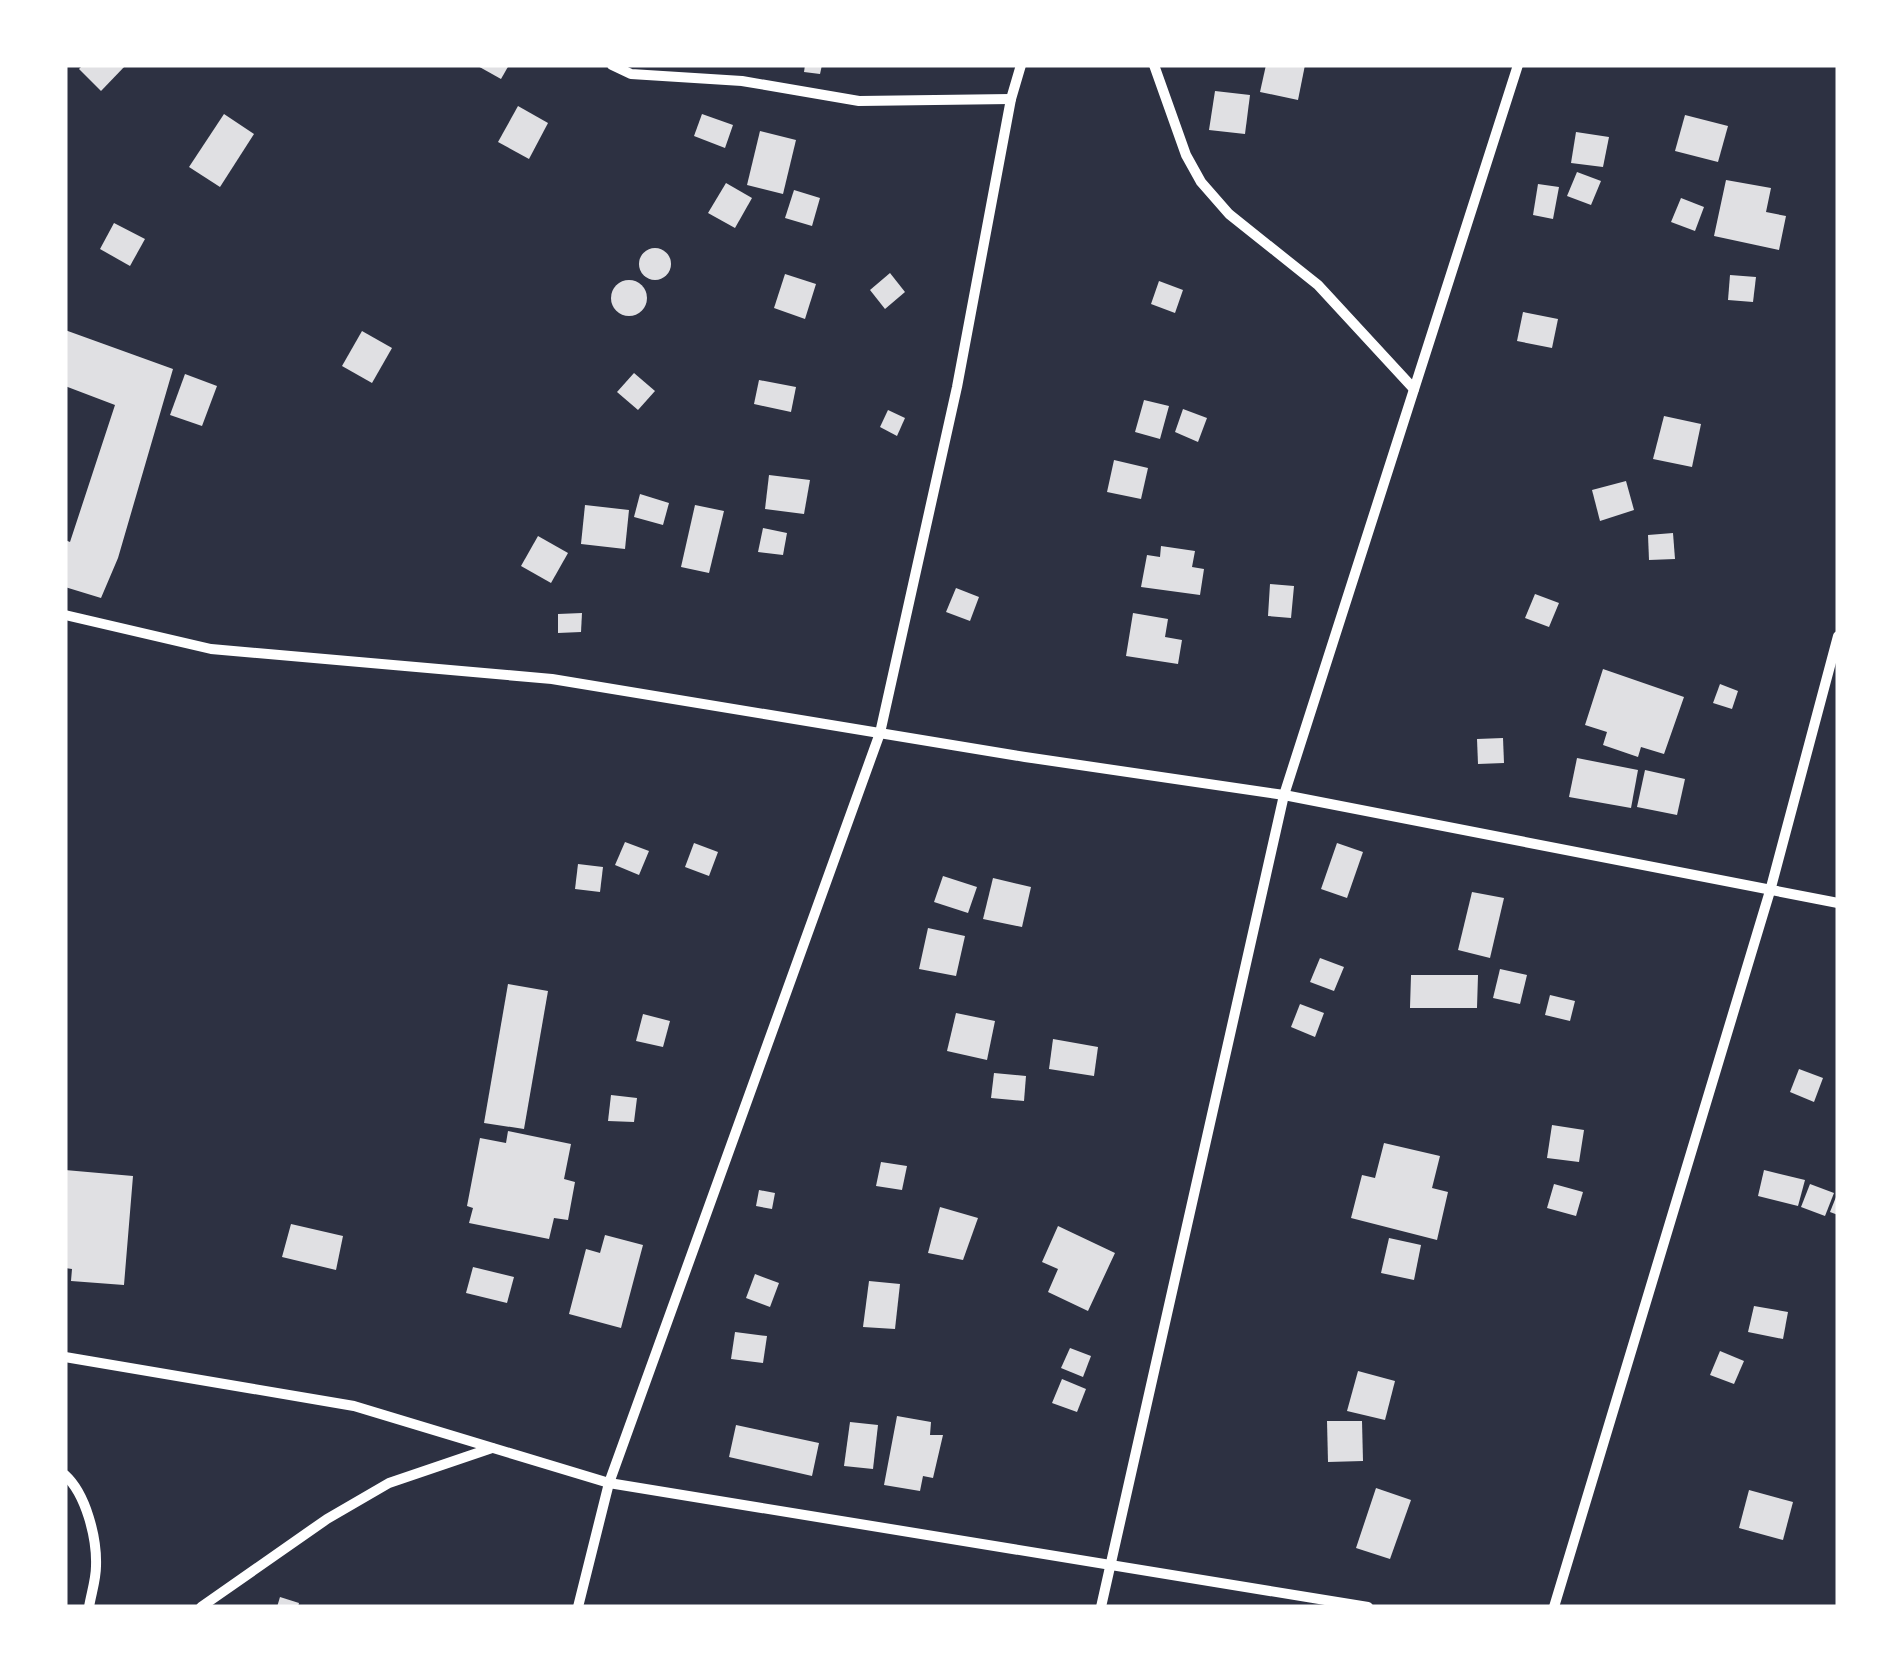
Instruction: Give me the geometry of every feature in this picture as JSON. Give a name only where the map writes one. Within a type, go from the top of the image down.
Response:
[{"type":"street","points":[[612,65],[631,74],[742,81],[859,101],[1010,100]]},
{"type":"street","points":[[578,1607],[608,1483],[880,733],[957,387],[1010,100],[1021,65]]},
{"type":"street","points":[[1154,65],[1186,155],[1201,182],[1229,214],[1318,285],[1414,389]]},
{"type":"street","points":[[1101,1607],[1284,795],[1518,65]]},
{"type":"street","points":[[65,615],[211,649],[552,679],[1284,795],[1838,902]]},
{"type":"street","points":[[1554,1607],[1770,891],[1838,636]]},
{"type":"street","points":[[65,1357],[354,1406],[608,1483],[1368,1607]]},
{"type":"street","points":[[201,1607],[326,1518],[388,1483],[492,1448]]},
{"type":"street","points":[[65,1475],[73,1482],[90,1523],[96,1566],[89,1607]]},
{"type":"building","points":[[83,65],[126,65],[101,91],[79,69]]},
{"type":"building","points":[[476,65],[509,65],[501,79]]},
{"type":"building","points":[[805,65],[822,65],[820,74],[804,72]]},
{"type":"building","points":[[1266,65],[1305,65],[1298,100],[1260,92]]},
{"type":"building","points":[[1215,91],[1250,95],[1245,134],[1209,130]]},
{"type":"building","points":[[518,106],[548,123],[529,159],[498,142]]},
{"type":"building","points":[[224,114],[254,134],[220,187],[189,167]]},
{"type":"building","points":[[702,114],[733,125],[725,148],[694,136]]},
{"type":"building","points":[[1685,115],[1728,126],[1718,162],[1675,151]]},
{"type":"building","points":[[760,131],[796,140],[783,194],[747,185]]},
{"type":"building","points":[[1576,132],[1609,137],[1603,167],[1571,163]]},
{"type":"building","points":[[1577,172],[1601,181],[1591,205],[1567,196]]},
{"type":"building","points":[[1726,180],[1771,188],[1766,212],[1786,216],[1779,250],[1714,236]]},
{"type":"building","points":[[726,183],[752,198],[735,228],[708,213]]},
{"type":"building","points":[[1538,184],[1559,187],[1553,219],[1533,215]]},
{"type":"building","points":[[794,190],[820,198],[812,226],[785,218]]},
{"type":"building","points":[[1681,198],[1704,207],[1695,231],[1671,222]]},
{"type":"building","points":[[114,223],[145,239],[130,266],[100,249]]},
{"type":"building","points":[[655,248],[666,253],[671,264],[666,275],[655,280],[644,275],[639,264],[644,253]]},
{"type":"building","points":[[890,273],[905,292],[885,309],[870,290]]},
{"type":"building","points":[[785,274],[816,284],[805,319],[774,308]]},
{"type":"building","points":[[1730,275],[1756,277],[1753,302],[1728,300]]},
{"type":"building","points":[[629,280],[642,285],[647,298],[642,311],[629,316],[616,311],[611,298],[616,285]]},
{"type":"building","points":[[1159,281],[1183,290],[1175,313],[1151,304]]},
{"type":"building","points":[[1523,312],[1558,319],[1552,348],[1517,341]]},
{"type":"building","points":[[65,330],[173,369],[118,558],[101,598],[65,587],[65,540],[70,542],[115,405],[65,386]]},
{"type":"building","points":[[362,331],[392,348],[372,383],[342,366]]},
{"type":"building","points":[[634,373],[655,391],[638,410],[617,392]]},
{"type":"building","points":[[185,374],[217,386],[202,426],[170,415]]},
{"type":"building","points":[[759,380],[796,387],[791,412],[754,404]]},
{"type":"building","points":[[1144,400],[1169,406],[1160,439],[1135,432]]},
{"type":"building","points":[[1183,409],[1207,418],[1198,442],[1175,432]]},
{"type":"building","points":[[888,410],[905,418],[897,436],[880,427]]},
{"type":"building","points":[[1664,416],[1701,424],[1692,467],[1653,459]]},
{"type":"building","points":[[1114,460],[1148,468],[1141,499],[1107,492]]},
{"type":"building","points":[[769,475],[810,480],[804,514],[765,509]]},
{"type":"building","points":[[1626,481],[1634,510],[1600,521],[1592,490]]},
{"type":"building","points":[[640,494],[669,503],[663,525],[634,517]]},
{"type":"building","points":[[585,505],[629,510],[625,549],[581,544]]},
{"type":"building","points":[[695,505],[724,511],[709,573],[681,567]]},
{"type":"building","points":[[763,528],[787,533],[783,555],[758,552]]},
{"type":"building","points":[[1673,533],[1675,559],[1649,560],[1648,535]]},
{"type":"building","points":[[538,536],[568,553],[551,583],[521,566]]},
{"type":"building","points":[[1161,546],[1195,551],[1192,567],[1204,569],[1200,595],[1141,587],[1147,555],[1160,557]]},
{"type":"building","points":[[1270,584],[1294,586],[1291,618],[1268,616]]},
{"type":"building","points":[[956,588],[979,597],[970,621],[946,612]]},
{"type":"building","points":[[1535,594],[1559,603],[1549,627],[1525,618]]},
{"type":"building","points":[[582,613],[581,632],[558,633],[558,614]]},
{"type":"building","points":[[1133,613],[1168,619],[1165,637],[1182,640],[1178,664],[1126,656]]},
{"type":"building","points":[[1603,669],[1684,697],[1664,754],[1641,747],[1638,757],[1603,745],[1607,732],[1585,725]]},
{"type":"building","points":[[1720,684],[1738,691],[1732,709],[1713,703]]},
{"type":"building","points":[[1503,738],[1504,763],[1478,764],[1477,739]]},
{"type":"building","points":[[1577,758],[1638,770],[1631,808],[1569,797]]},
{"type":"building","points":[[1645,770],[1685,779],[1677,815],[1637,807]]},
{"type":"building","points":[[625,842],[649,851],[639,875],[615,865]]},
{"type":"building","points":[[694,843],[718,852],[709,876],[685,867]]},
{"type":"building","points":[[1337,843],[1363,852],[1347,898],[1321,889]]},
{"type":"building","points":[[578,864],[603,867],[600,892],[575,889]]},
{"type":"building","points":[[943,876],[977,887],[968,913],[934,902]]},
{"type":"building","points":[[993,878],[1031,887],[1022,927],[983,919]]},
{"type":"building","points":[[1472,892],[1504,898],[1490,958],[1458,950]]},
{"type":"building","points":[[928,928],[965,936],[956,976],[919,969]]},
{"type":"building","points":[[1320,958],[1344,967],[1334,991],[1310,982]]},
{"type":"building","points":[[1500,969],[1527,975],[1520,1004],[1493,998]]},
{"type":"building","points":[[1411,975],[1478,975],[1477,1008],[1410,1008]]},
{"type":"building","points":[[508,984],[548,991],[524,1129],[484,1123]]},
{"type":"building","points":[[1550,995],[1575,1001],[1570,1021],[1545,1015]]},
{"type":"building","points":[[1300,1004],[1324,1013],[1315,1037],[1291,1027]]},
{"type":"building","points":[[956,1013],[995,1021],[987,1060],[947,1051]]},
{"type":"building","points":[[643,1014],[670,1021],[663,1047],[636,1041]]},
{"type":"building","points":[[1053,1039],[1098,1047],[1094,1076],[1049,1069]]},
{"type":"building","points":[[1799,1069],[1823,1078],[1814,1102],[1790,1092]]},
{"type":"building","points":[[994,1073],[1026,1076],[1024,1101],[991,1098]]},
{"type":"building","points":[[611,1095],[637,1098],[634,1122],[608,1121]]},
{"type":"building","points":[[1552,1125],[1584,1130],[1579,1162],[1547,1158]]},
{"type":"building","points":[[508,1131],[571,1144],[564,1179],[575,1182],[568,1220],[554,1218],[549,1239],[469,1223],[473,1208],[467,1206],[480,1138],[506,1143]]},
{"type":"building","points":[[1384,1143],[1440,1156],[1432,1188],[1448,1192],[1437,1240],[1351,1218],[1362,1175],[1375,1178]]},
{"type":"building","points":[[881,1162],[907,1166],[902,1190],[876,1186]]},
{"type":"building","points":[[65,1170],[133,1176],[124,1285],[71,1281],[72,1269],[65,1268]]},
{"type":"building","points":[[1764,1170],[1805,1180],[1798,1206],[1758,1196]]},
{"type":"building","points":[[1554,1184],[1583,1192],[1576,1216],[1547,1208]]},
{"type":"building","points":[[1810,1184],[1834,1193],[1825,1216],[1801,1207]]},
{"type":"building","points":[[759,1190],[775,1193],[772,1209],[756,1206]]},
{"type":"building","points":[[1838,1192],[1838,1215],[1830,1212]]},
{"type":"building","points":[[940,1207],[978,1218],[963,1260],[928,1253]]},
{"type":"building","points":[[291,1224],[343,1236],[336,1270],[282,1257]]},
{"type":"building","points":[[1058,1226],[1115,1253],[1088,1311],[1048,1292],[1058,1269],[1042,1262]]},
{"type":"building","points":[[605,1235],[643,1245],[621,1328],[569,1314],[586,1249],[600,1253]]},
{"type":"building","points":[[1389,1238],[1421,1245],[1414,1280],[1381,1273]]},
{"type":"building","points":[[473,1267],[514,1277],[507,1303],[466,1293]]},
{"type":"building","points":[[755,1274],[779,1283],[770,1307],[746,1298]]},
{"type":"building","points":[[869,1281],[900,1284],[895,1329],[863,1327]]},
{"type":"building","points":[[1754,1306],[1788,1312],[1783,1339],[1748,1332]]},
{"type":"building","points":[[735,1332],[767,1336],[763,1363],[731,1359]]},
{"type":"building","points":[[1070,1348],[1091,1356],[1083,1377],[1061,1368]]},
{"type":"building","points":[[1720,1351],[1744,1361],[1734,1384],[1710,1375]]},
{"type":"building","points":[[1358,1371],[1395,1381],[1385,1420],[1347,1411]]},
{"type":"building","points":[[1062,1379],[1086,1389],[1077,1412],[1052,1403]]},
{"type":"building","points":[[897,1416],[931,1422],[930,1435],[943,1435],[933,1478],[923,1476],[920,1491],[884,1485]]},
{"type":"building","points":[[1327,1421],[1362,1421],[1363,1461],[1328,1462]]},
{"type":"building","points":[[850,1422],[878,1425],[873,1469],[844,1466]]},
{"type":"building","points":[[736,1425],[819,1443],[812,1476],[729,1457]]},
{"type":"building","points":[[1376,1488],[1411,1500],[1390,1559],[1356,1548]]},
{"type":"building","points":[[1749,1490],[1793,1502],[1783,1540],[1739,1528]]},
{"type":"building","points":[[280,1597],[299,1603],[298,1607],[277,1607]]}]
